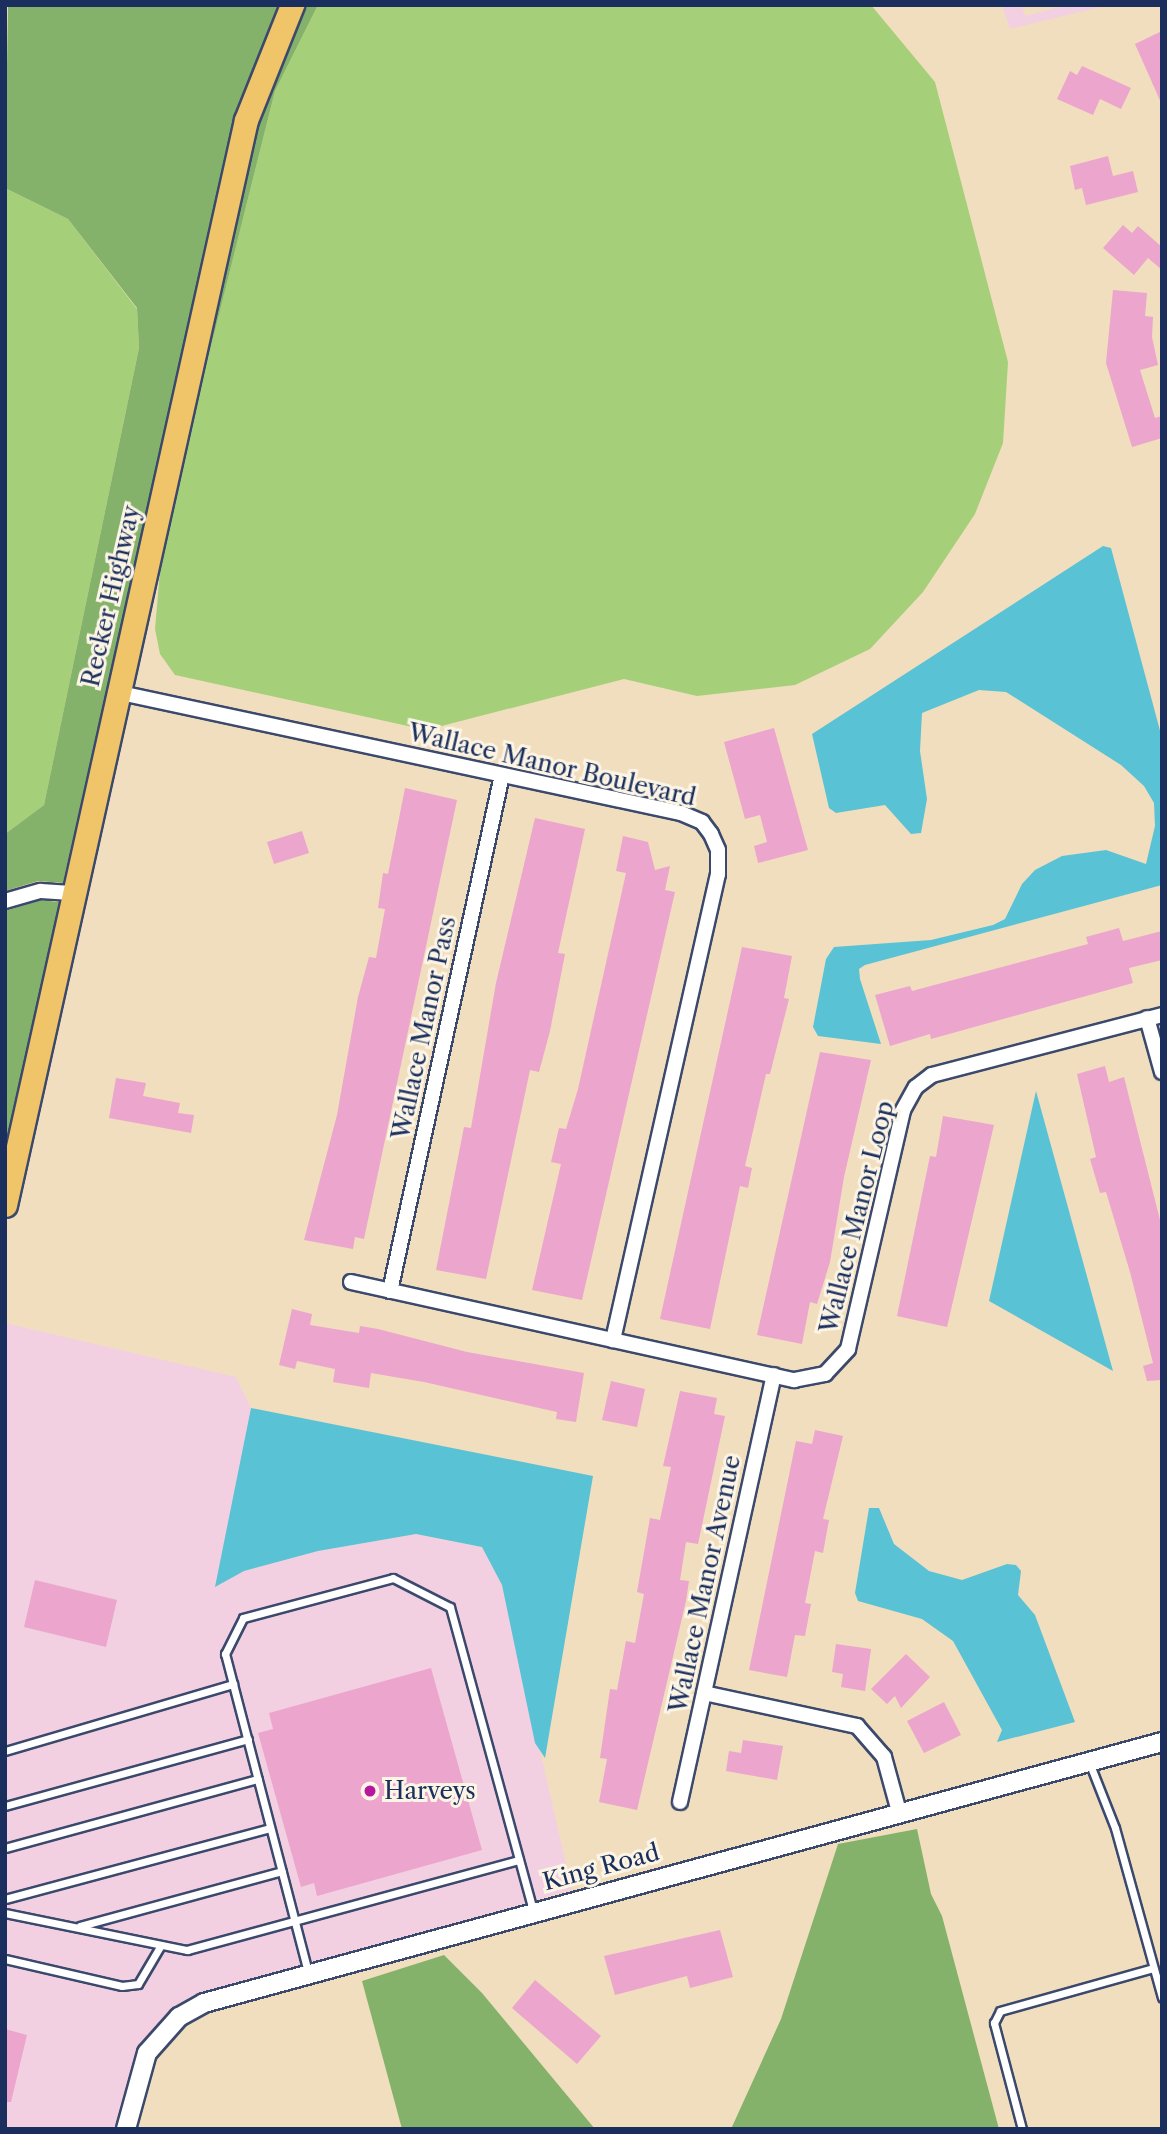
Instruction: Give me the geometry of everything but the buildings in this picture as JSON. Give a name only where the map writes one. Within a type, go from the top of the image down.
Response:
[{"type":"main road","name":"Recker Highway","points":[[5,1205],[71,893],[246,120],[292,5]]},
{"type":"street","name":"Wallace Manor Boulevard","points":[[116,692],[681,813],[702,822],[718,850],[718,874],[613,1340]]},
{"type":"street","name":"Wallace Manor Pass","points":[[390,1291],[502,775]]},
{"type":"street","points":[[5,901],[41,891],[71,893]]},
{"type":"street","points":[[1155,1016],[1162,1072]]},
{"type":"street","name":"Wallace Manor Loop","points":[[351,1282],[794,1380],[825,1374],[848,1349],[903,1110],[916,1087],[932,1075],[1155,1016]]},
{"type":"street","name":"Wallace Manor Avenue","points":[[680,1802],[774,1375]]},
{"type":"street","points":[[704,1693],[857,1727],[884,1757],[899,1812]]},
{"type":"street","name":"King Road","points":[[126,2129],[146,2053],[179,2017],[214,1999],[533,1910],[1162,1742]]},
{"type":"lane","points":[[308,1972],[225,1654],[243,1618],[393,1578],[450,1607],[533,1910]]},
{"type":"lane","points":[[5,1751],[233,1684]]},
{"type":"lane","points":[[5,1806],[248,1739]]},
{"type":"lane","points":[[1088,1761],[1115,1829],[1162,1998]]},
{"type":"lane","points":[[5,1848],[258,1779]]},
{"type":"lane","points":[[5,1899],[270,1828]]},
{"type":"lane","points":[[5,1913],[187,1950],[519,1860]]},
{"type":"lane","points":[[76,1927],[282,1871]]},
{"type":"lane","points":[[5,1959],[122,1986],[138,1984],[162,1945]]},
{"type":"lane","points":[[1022,2129],[994,2022],[1000,2011],[1153,1968]]},
{"type":"shaded area","points":[[1002,5],[1022,5],[1025,16],[1068,5],[1109,5],[1010,29]]},
{"type":"shaded area","points":[[5,1323],[236,1377],[251,1408],[216,1586],[244,1571],[318,1551],[416,1534],[482,1547],[502,1585],[572,1890],[201,1994],[174,2009],[138,2047],[115,2129],[5,2129]]},
{"type":"green space","points":[[8,5],[281,5],[235,119],[63,883],[38,881],[5,891],[5,834],[44,805],[139,348],[137,308],[68,219],[5,188]]},
{"type":"green space","points":[[304,5],[318,5],[275,91],[149,594],[256,122]]},
{"type":"green space","points":[[318,5],[871,5],[935,82],[1008,362],[1003,443],[975,514],[923,592],[870,649],[795,685],[697,696],[624,679],[426,730],[175,675],[160,654],[155,629],[163,537],[275,91]]},
{"type":"green space","points":[[5,188],[68,219],[137,309],[139,348],[44,805],[5,834]]},
{"type":"green space","points":[[41,900],[59,902],[5,1155],[5,911]]},
{"type":"green space","points":[[917,1829],[931,1894],[942,1916],[999,2129],[731,2129],[781,2019],[838,1844]]},
{"type":"green space","points":[[444,1955],[482,1993],[595,2129],[402,2129],[362,1981]]},
{"type":"water","points":[[1103,546],[1111,548],[1162,738],[1162,885],[865,965],[859,969],[860,979],[881,1044],[818,1036],[813,1027],[826,959],[834,947],[931,940],[993,925],[1005,919],[1022,884],[1035,870],[1062,856],[1106,850],[1146,864],[1155,826],[1154,803],[1144,786],[1121,765],[1006,692],[979,690],[922,713],[920,751],[927,799],[921,833],[911,834],[885,805],[836,813],[829,808],[812,734]]},
{"type":"water","points":[[1036,1091],[1113,1371],[989,1301]]},
{"type":"water","points":[[251,1408],[593,1476],[545,1758],[535,1743],[502,1585],[482,1547],[416,1534],[318,1551],[244,1571],[215,1587]]},
{"type":"water","points":[[869,1508],[879,1508],[894,1544],[929,1571],[962,1580],[1007,1564],[1016,1565],[1021,1571],[1018,1595],[1035,1615],[1075,1722],[997,1742],[1002,1730],[953,1641],[922,1619],[858,1601],[855,1593]]},
{"type":"place","name":"Harveys","points":[[370,1791]]}]
